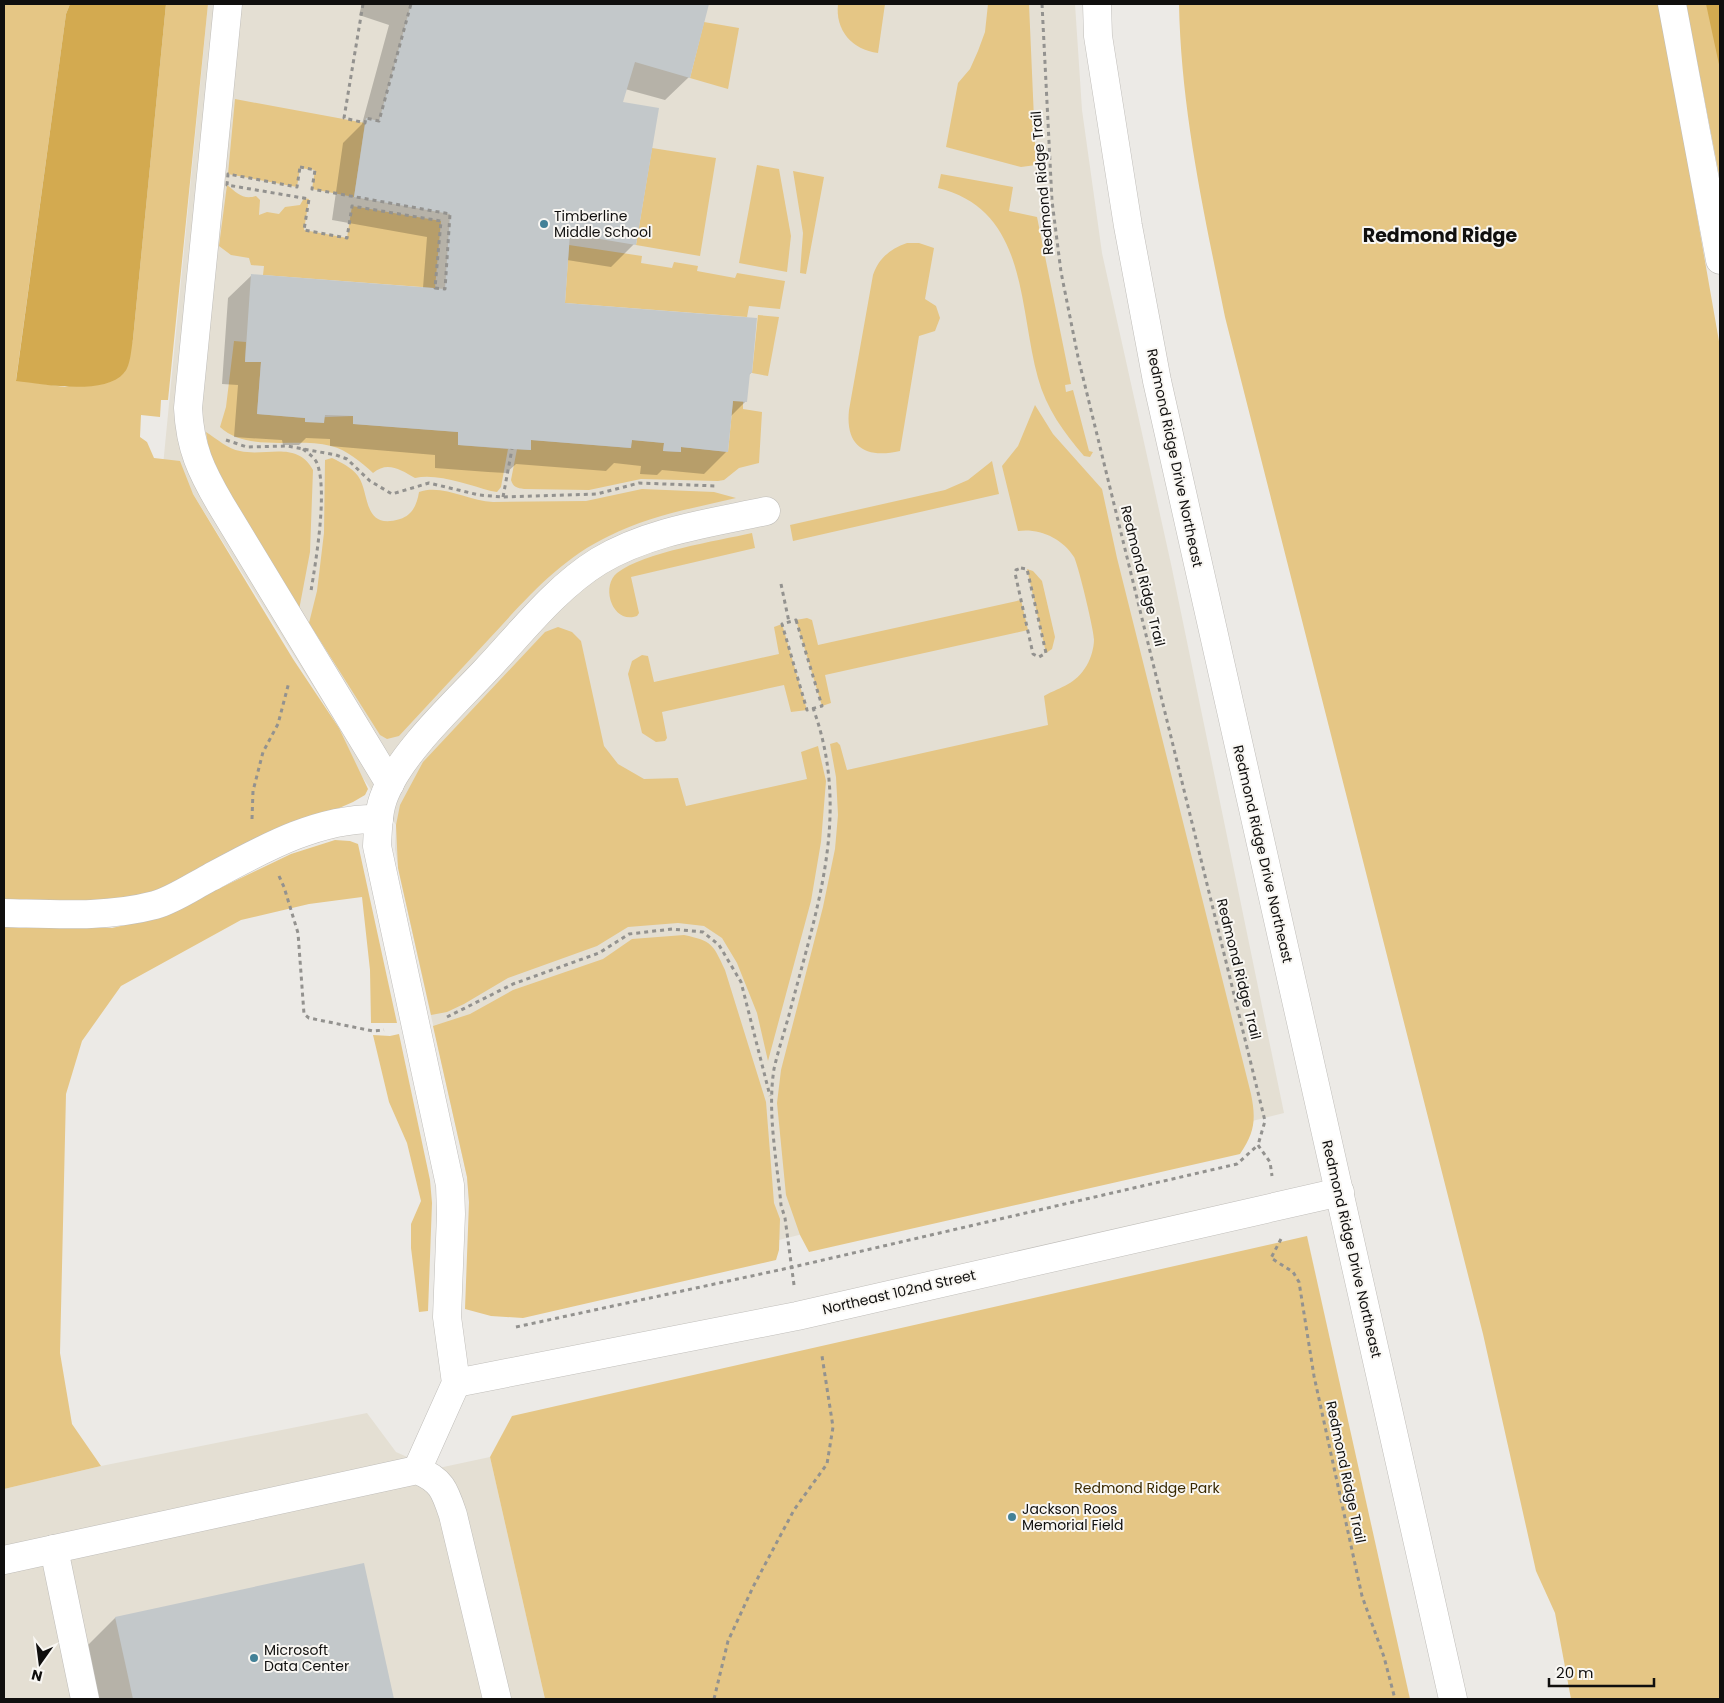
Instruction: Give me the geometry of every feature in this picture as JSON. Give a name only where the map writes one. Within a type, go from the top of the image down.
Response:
[{"type":"street","points":[[228,4],[188,408],[192,445],[200,468],[221,505],[390,784]]},
{"type":"street","name":"Redmond Ridge Drive Northeast","points":[[1097,4],[1098,36],[1128,226],[1157,381],[1452,1699]]},
{"type":"street","points":[[1672,4],[1720,260]]},
{"type":"street","points":[[417,1470],[456,1383],[447,1317],[451,1214],[450,1185],[377,846],[379,819],[384,795],[401,764],[460,698],[579,575],[600,561],[633,545],[672,532],[766,511]]},
{"type":"street","points":[[4,913],[101,914],[156,905],[264,849],[339,821],[356,818],[379,819]]},
{"type":"street","name":"Northeast 102nd Street","points":[[456,1383],[797,1316],[1340,1192]]},
{"type":"street","points":[[4,1560],[417,1470],[432,1476],[446,1494],[454,1516],[497,1699]]},
{"type":"street","points":[[54,1549],[86,1699]]},
{"type":"path","points":[[363,4],[344,118],[365,123],[366,118],[379,121],[411,4]]},
{"type":"path","name":"Redmond Ridge Trail","points":[[793,1267],[1237,1164],[1258,1145],[1264,1121],[1078,357],[1061,272],[1052,201],[1042,4]]},
{"type":"path","points":[[300,168],[315,170],[312,189],[450,214],[444,289],[435,288],[441,221],[352,206],[347,238],[304,230],[309,199],[227,185],[228,174],[297,186],[300,168]]},
{"type":"path","points":[[222,437],[247,448],[271,446],[302,449],[326,452],[347,459],[370,481],[392,494],[428,483],[479,495],[503,497],[591,495],[639,483],[718,486]]},
{"type":"path","points":[[302,449],[314,458],[320,478],[319,541],[310,597]]},
{"type":"path","points":[[503,497],[512,449]]},
{"type":"path","points":[[1021,568],[1027,569],[1046,653],[1040,657],[1033,654],[1028,630],[1015,573],[1016,570],[1021,568]]},
{"type":"path","points":[[781,584],[789,622]]},
{"type":"path","points":[[796,620],[822,706],[807,710],[782,624],[789,622],[796,620]]},
{"type":"path","points":[[289,682],[278,724],[263,752],[253,791],[251,814],[264,849],[284,887],[298,933],[304,1014],[309,1018],[372,1032]]},
{"type":"path","points":[[771,1099],[775,1069],[817,906],[830,836],[830,774],[813,708]]},
{"type":"path","points":[[448,1017],[513,984],[599,953],[629,934],[672,929],[703,932],[719,945],[741,982],[771,1099],[781,1205],[793,1267],[797,1316]]},
{"type":"path","name":"Redmond Ridge Trail","points":[[1271,1258],[1293,1272],[1299,1282],[1314,1376],[1362,1596],[1384,1657],[1395,1699]]},
{"type":"path","points":[[516,1327],[793,1267]]},
{"type":"path","points":[[714,1699],[728,1642],[750,1595],[794,1510],[827,1464],[833,1427],[822,1356]]},
{"type":"shaded area","points":[[70,4],[166,4],[133,339],[128,366],[124,373],[115,380],[102,384],[73,387],[16,381],[66,14]]},
{"type":"shaded area","points":[[208,4],[1075,4],[1082,110],[1102,253],[1171,564],[1284,1113],[525,1304],[469,1202],[467,1177],[400,877],[395,849],[396,825],[360,774],[339,728],[193,494],[162,476]]},
{"type":"shaded area","points":[[1706,4],[1720,4],[1720,69]]},
{"type":"shaded area","points":[[367,1413],[396,1452],[434,1469],[490,1457],[545,1699],[4,1699],[4,1489],[101,1466]]},
{"type":"green space","points":[[4,4],[70,4],[66,14],[16,380],[65,387],[124,373],[133,339],[166,4],[208,4],[168,400],[161,400],[160,417],[141,415],[140,437],[147,442],[154,458],[180,461],[193,494],[293,659],[339,728],[368,789],[365,795],[353,802],[244,850],[156,896],[94,907],[4,901]]},
{"type":"green space","points":[[838,4],[885,4],[878,53],[860,48],[847,37],[839,22]]},
{"type":"green space","points":[[988,4],[1029,4],[1036,165],[1021,167],[946,147],[958,83],[970,69],[978,51],[985,32]]},
{"type":"green space","points":[[1179,4],[1660,4],[1720,347],[1720,1699],[1571,1699],[1555,1613],[1536,1571],[1483,1334],[1225,317],[1189,122],[1184,83]]},
{"type":"green space","points":[[1686,4],[1720,4],[1720,180]]},
{"type":"green space","points":[[704,22],[739,28],[728,89],[690,78]]},
{"type":"green space","points":[[235,99],[365,123],[354,197],[312,189],[315,170],[300,168],[297,187],[228,174]]},
{"type":"green space","points":[[652,148],[716,158],[700,256],[636,245]]},
{"type":"green space","points":[[757,165],[779,169],[791,236],[787,272],[739,263]]},
{"type":"green space","points":[[793,171],[824,177],[806,274],[800,273],[803,233]]},
{"type":"green space","points":[[941,174],[1013,187],[1009,211],[1037,217],[1071,384],[1065,385],[1066,392],[1073,390],[1089,451],[1093,452],[1090,457],[1084,456],[1063,429],[1041,389],[1021,292],[1014,264],[1004,239],[989,217],[967,200],[938,188]]},
{"type":"green space","points":[[227,185],[244,196],[256,196],[260,200],[259,215],[267,212],[279,214],[285,207],[300,205],[304,198],[309,199],[304,230],[347,238],[352,206],[441,221],[435,288],[263,275],[264,266],[251,265],[249,258],[231,255],[219,246]]},
{"type":"green space","points":[[907,243],[919,243],[934,248],[925,299],[936,306],[940,318],[935,331],[919,336],[900,451],[877,453],[860,447],[854,441],[849,423],[849,410],[873,275],[878,264],[886,255],[895,248]]},
{"type":"green space","points":[[569,245],[642,256],[641,263],[672,268],[674,262],[698,266],[697,271],[735,278],[737,273],[785,281],[780,309],[749,306],[747,317],[565,303]]},
{"type":"green space","points":[[758,315],[779,317],[768,376],[752,373]]},
{"type":"green space","points":[[234,341],[246,342],[245,361],[261,362],[257,414],[305,418],[353,416],[354,424],[458,432],[459,445],[508,449],[501,487],[497,492],[443,478],[415,478],[399,469],[388,467],[378,469],[373,473],[348,453],[331,446],[258,442],[244,440],[231,435],[220,427],[226,407]]},
{"type":"green space","points":[[733,401],[743,401],[743,409],[762,412],[759,463],[739,468],[724,480],[641,479],[589,490],[524,489],[516,487],[511,480],[517,449],[531,450],[531,440],[630,448],[632,440],[664,443],[663,451],[681,452],[681,447],[728,452]]},
{"type":"green space","points":[[1035,405],[1053,434],[1102,489],[1117,558],[1251,1094],[1254,1111],[1253,1125],[1249,1139],[1240,1154],[809,1252],[800,1235],[786,1195],[777,1103],[781,1070],[823,907],[835,849],[838,815],[836,777],[830,744],[837,742],[840,745],[847,770],[1048,725],[1044,696],[1078,677],[1087,665],[1092,653],[1094,642],[1089,611],[1074,557],[1063,544],[1049,536],[1034,531],[1018,531],[1002,466],[1018,446]]},
{"type":"green space","points":[[206,432],[236,450],[290,452],[306,461],[313,470],[310,552],[299,610],[222,485],[210,457]]},
{"type":"green space","points":[[332,458],[358,476],[373,515],[379,520],[388,521],[400,519],[408,515],[416,505],[419,492],[428,490],[446,491],[493,502],[586,501],[642,489],[714,492],[736,498],[671,513],[640,523],[591,545],[575,556],[530,595],[399,736],[387,739],[380,735],[309,623],[317,591],[324,533],[325,460]]},
{"type":"green space","points":[[992,461],[999,494],[793,541],[790,525],[945,490],[968,480]]},
{"type":"green space","points":[[752,533],[755,548],[631,577],[639,613],[637,616],[621,615],[612,603],[610,587],[612,579],[617,573],[629,566],[662,553]]},
{"type":"green space","points":[[1027,569],[1033,571],[1042,581],[1055,637],[1052,649],[1046,653]]},
{"type":"green space","points":[[1021,600],[1028,630],[825,675],[831,703],[822,706],[796,620],[807,618],[812,620],[818,645]]},
{"type":"green space","points":[[782,624],[807,710],[791,712],[784,685],[662,712],[667,738],[665,741],[656,742],[642,733],[628,674],[632,661],[642,655],[648,656],[654,682],[779,654],[774,627]]},
{"type":"green space","points":[[558,627],[572,632],[581,641],[604,746],[618,764],[644,779],[678,778],[686,806],[807,779],[801,752],[818,746],[826,781],[821,842],[811,901],[768,1061],[757,1013],[737,963],[722,938],[704,926],[678,923],[628,927],[597,946],[508,978],[464,1004],[447,1012],[431,1015],[398,868],[396,825],[400,805],[423,762],[545,632]]},
{"type":"green space","points":[[335,840],[350,841],[358,844],[397,1023],[371,1023],[370,970],[362,897],[309,904],[241,920],[121,986],[82,1041],[66,1094],[60,1353],[72,1424],[101,1466],[4,1489],[4,923],[112,928],[143,921],[193,901],[291,854]]},
{"type":"green space","points":[[684,935],[706,942],[714,949],[721,961],[766,1102],[774,1203],[780,1219],[779,1250],[776,1260],[523,1318],[491,1316],[465,1309],[469,1202],[467,1177],[433,1026],[470,1014],[513,990],[603,959],[632,939]]},
{"type":"green space","points":[[399,1034],[430,1180],[432,1203],[428,1311],[419,1312],[411,1248],[411,1224],[421,1201],[407,1143],[389,1102],[373,1035],[390,1036]]},
{"type":"green space","name":"Redmond Ridge Park","points":[[1307,1236],[1410,1699],[545,1699],[490,1457],[512,1416]]},
{"type":"building","name":"Timberline Middle School","points":[[411,4],[709,4],[690,78],[635,62],[623,102],[659,108],[636,245],[570,234],[565,303],[757,318],[752,373],[750,373],[747,402],[733,401],[728,452],[681,447],[681,452],[663,451],[664,443],[632,440],[631,448],[531,440],[531,450],[458,445],[458,432],[353,424],[353,416],[325,415],[324,423],[305,422],[305,418],[257,414],[261,362],[245,362],[251,274],[445,289],[450,214],[354,197],[366,118],[379,121]]},
{"type":"building","name":"Microsoft Data Center","points":[[364,1563],[394,1699],[133,1699],[115,1617]]},
{"type":"place","name":"Timberline Middle School","points":[[544,224]]},
{"type":"place","name":"Jackson Roos Memorial Field","points":[[1012,1517]]},
{"type":"place","name":"Microsoft Data Center","points":[[254,1658]]},
{"type":"district","name":"Redmond Ridge","points":[[1440,235]]}]
